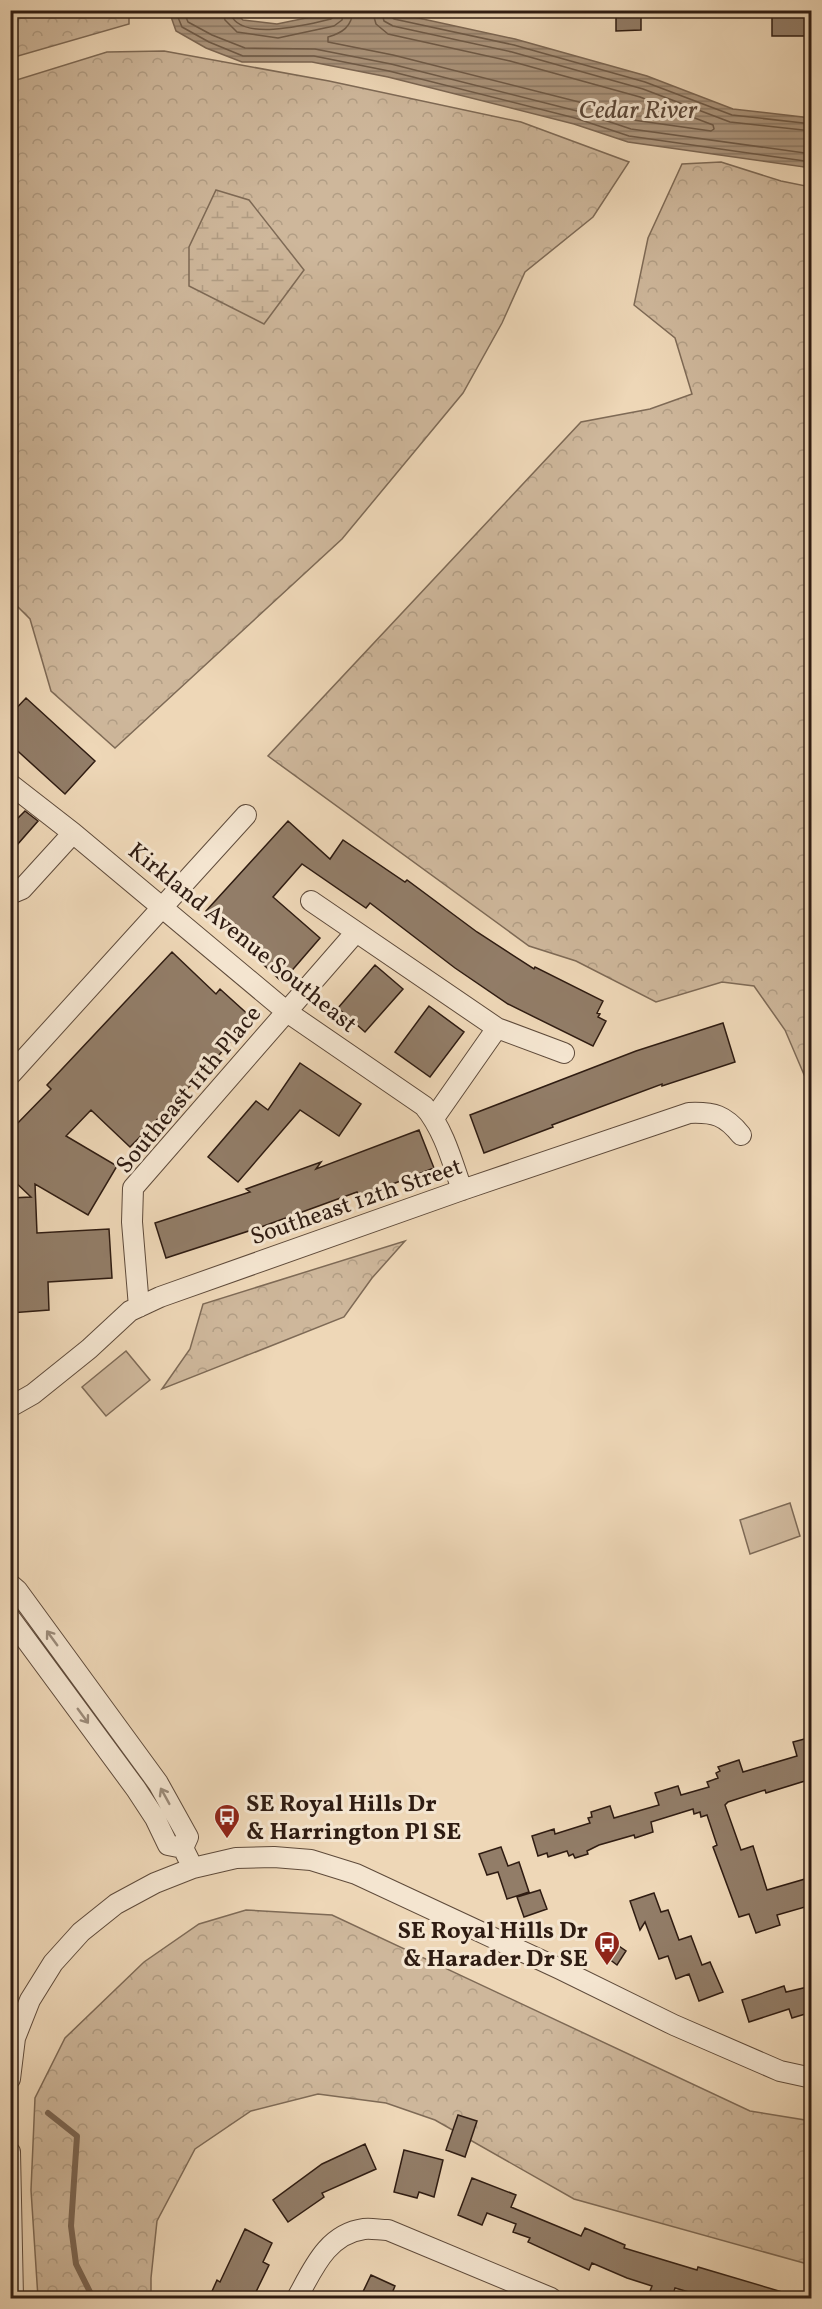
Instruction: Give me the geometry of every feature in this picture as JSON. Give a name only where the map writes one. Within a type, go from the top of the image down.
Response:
[{"type":"street","name":"Kirkland Avenue Southeast","points":[[14,786],[74,833],[287,1011],[424,1106],[434,1118],[462,1190]]},
{"type":"street","points":[[10,1075],[246,815]]},
{"type":"street","points":[[10,894],[22,889],[74,833]]},
{"type":"street","points":[[312,901],[497,1028],[564,1053]]},
{"type":"street","name":"Southeast 11th Place","points":[[139,1307],[132,1222],[133,1188],[356,932]]},
{"type":"street","points":[[434,1118],[497,1028]]},
{"type":"street","name":"Southeast 12th Street","points":[[10,1407],[33,1394],[80,1357],[130,1311],[160,1297],[462,1190],[689,1113],[709,1113],[730,1122],[741,1135]]},
{"type":"street","points":[[10,1584],[17,1590],[159,1783],[188,1837],[183,1848]]},
{"type":"street","points":[[10,1618],[136,1789],[155,1818],[168,1845],[183,1848],[194,1868]]},
{"type":"street","points":[[10,2079],[15,2038],[30,2000],[53,1963],[81,1932],[116,1904],[155,1883],[194,1868],[236,1858],[274,1857],[311,1860],[356,1874],[674,2025],[780,2071],[812,2078]]},
{"type":"street","points":[[10,2152],[13,2298]]},
{"type":"street","points":[[297,2298],[317,2261],[334,2240],[363,2229],[388,2230],[550,2298]]},
{"type":"green space","points":[[13,11],[129,11],[129,24],[11,58]]},
{"type":"green space","points":[[164,51],[329,81],[521,122],[629,162],[593,217],[525,272],[502,323],[463,393],[342,539],[115,748],[51,691],[30,619],[11,600],[10,82],[107,52]]},
{"type":"green space","points":[[721,162],[781,181],[811,187],[811,1091],[785,1030],[754,986],[722,982],[656,1002],[576,961],[529,946],[268,756],[581,422],[650,409],[692,394],[675,338],[634,305],[648,238],[682,164]]},
{"type":"green space","points":[[216,190],[249,200],[304,270],[264,324],[189,286],[189,247]]},
{"type":"green space","points":[[405,1241],[372,1278],[344,1317],[162,1389],[190,1349],[203,1304]]},
{"type":"green space","points":[[126,1351],[150,1380],[106,1416],[82,1387]]},
{"type":"green space","points":[[790,1503],[800,1536],[750,1554],[740,1520]]},
{"type":"green space","points":[[246,1910],[332,1915],[750,2111],[811,2121],[811,2265],[574,2199],[435,2120],[386,2103],[318,2094],[251,2111],[195,2149],[157,2221],[151,2298],[38,2298],[31,2190],[35,2098],[65,2038],[144,1962],[199,1924]]},
{"type":"water","name":"Cedar River","points":[[169,11],[234,11],[243,20],[277,24],[340,11],[391,12],[515,39],[647,76],[733,109],[811,118],[811,168],[628,142],[574,124],[388,77],[312,62],[242,62],[206,48],[176,31]]},
{"type":"building","points":[[616,10],[641,10],[641,30],[616,31]]},
{"type":"building","points":[[772,10],[812,11],[812,36],[772,36]]},
{"type":"building","points":[[26,698],[95,761],[65,794],[10,744],[10,715]]},
{"type":"building","points":[[25,811],[38,821],[10,853],[10,826]]},
{"type":"building","points":[[288,821],[330,859],[343,840],[405,882],[407,880],[477,932],[534,969],[535,967],[603,1001],[597,1013],[600,1014],[598,1017],[606,1021],[593,1046],[508,1004],[455,968],[370,903],[366,908],[302,864],[273,897],[320,938],[282,982],[206,911]]},
{"type":"building","points":[[172,952],[216,994],[220,989],[252,1018],[202,1074],[130,1147],[91,1110],[66,1136],[117,1166],[88,1215],[35,1184],[37,1233],[109,1229],[112,1278],[48,1282],[49,1310],[10,1313],[10,1198],[31,1197],[10,1177],[10,1131],[51,1089],[47,1085]]},
{"type":"building","points":[[375,965],[403,989],[365,1032],[338,1008]]},
{"type":"building","points":[[429,1006],[464,1032],[430,1077],[395,1052]]},
{"type":"building","points":[[723,1023],[735,1062],[662,1086],[662,1084],[484,1153],[470,1115],[636,1051]]},
{"type":"building","points":[[300,1063],[361,1104],[339,1136],[300,1110],[238,1182],[208,1157],[256,1101],[268,1110]]},
{"type":"building","points":[[419,1130],[434,1168],[359,1197],[357,1192],[166,1258],[155,1223],[250,1192],[246,1189],[321,1162],[316,1169]]},
{"type":"building","points":[[812,1737],[812,1790],[808,1791],[805,1781],[766,1793],[765,1790],[725,1805],[741,1850],[753,1846],[767,1890],[805,1879],[808,1889],[812,1888],[812,1905],[777,1915],[780,1925],[756,1933],[749,1914],[739,1917],[713,1847],[717,1845],[707,1815],[701,1817],[700,1812],[694,1814],[693,1809],[651,1822],[653,1832],[599,1845],[587,1851],[588,1854],[575,1858],[573,1854],[569,1856],[567,1851],[548,1857],[547,1853],[538,1856],[532,1836],[554,1829],[555,1834],[590,1823],[588,1818],[592,1817],[591,1812],[610,1806],[614,1818],[659,1805],[655,1793],[678,1786],[681,1795],[709,1787],[707,1782],[718,1778],[716,1773],[720,1771],[718,1767],[739,1760],[743,1772],[797,1756],[793,1742]]},
{"type":"building","points":[[501,1847],[508,1866],[519,1862],[529,1892],[507,1899],[498,1872],[487,1875],[479,1854]]},
{"type":"building","points":[[540,1890],[547,1909],[524,1917],[517,1897]]},
{"type":"building","points":[[654,1893],[661,1912],[668,1910],[679,1940],[691,1936],[702,1965],[710,1962],[723,1992],[699,2001],[689,1974],[676,1979],[668,1956],[659,1959],[645,1922],[640,1930],[630,1901]]},
{"type":"building","points":[[613,1942],[626,1951],[617,1965],[604,1955]]},
{"type":"building","points":[[784,1986],[786,1992],[812,1986],[812,2012],[792,2018],[789,2009],[749,2022],[742,2000]]},
{"type":"building","points":[[458,2115],[477,2121],[465,2157],[446,2150]]},
{"type":"building","points":[[365,2144],[376,2169],[322,2193],[324,2197],[288,2222],[273,2200],[322,2164]]},
{"type":"building","points":[[404,2150],[443,2160],[434,2197],[419,2192],[417,2198],[394,2192]]},
{"type":"building","points":[[472,2178],[516,2195],[511,2207],[581,2236],[585,2228],[625,2245],[624,2248],[789,2294],[788,2298],[709,2298],[675,2288],[672,2298],[650,2291],[652,2286],[592,2263],[589,2270],[528,2242],[530,2238],[513,2232],[516,2224],[487,2213],[482,2225],[458,2215]]},
{"type":"building","points":[[245,2229],[272,2243],[263,2262],[269,2265],[253,2298],[209,2298],[217,2280],[220,2282]]},
{"type":"building","points":[[371,2275],[395,2286],[390,2298],[360,2298]]},
{"type":"waterway","points":[[48,2113],[77,2136],[71,2226],[76,2264],[93,2298]]},
{"type":"place","name":"SE Royal Hills Dr & Harrington Pl SE","points":[[227,1840]]},
{"type":"place","name":"SE Royal Hills Dr & Harader Dr SE","points":[[607,1967]]}]
